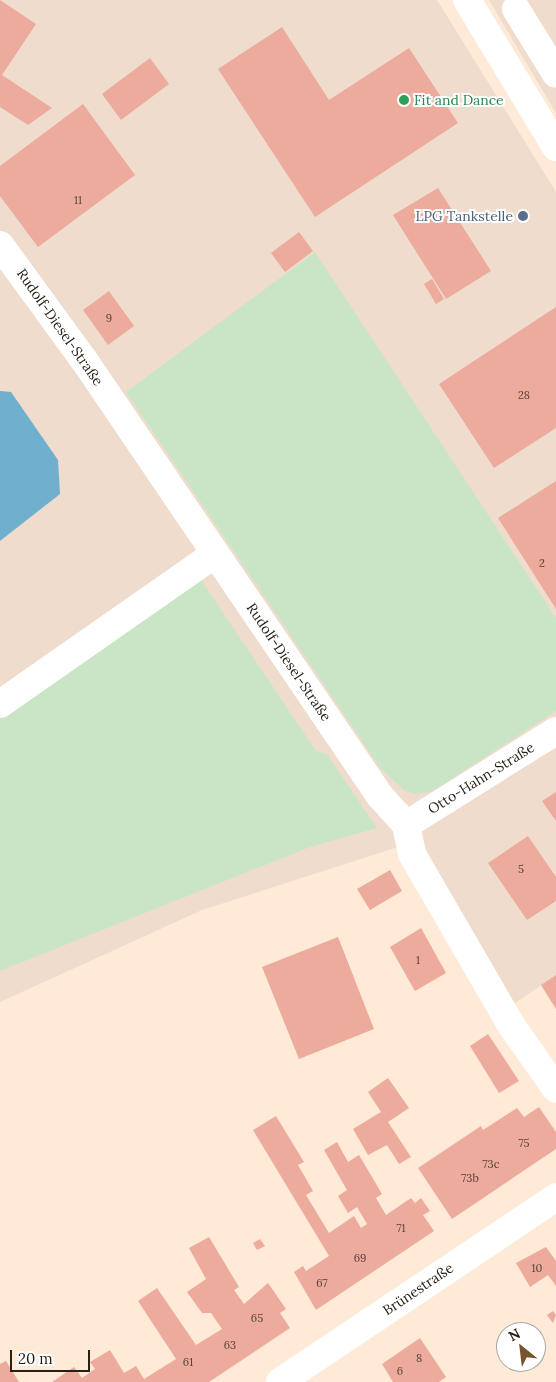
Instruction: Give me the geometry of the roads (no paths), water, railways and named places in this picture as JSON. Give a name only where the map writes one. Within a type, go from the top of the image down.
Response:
[{"type":"street","points":[[467,0],[489,33],[556,147]]},
{"type":"street","points":[[489,33],[522,5],[556,74]]},
{"type":"street","name":"Rudolf-Diesel-Straße","points":[[0,245],[84,360],[380,796],[406,824]]},
{"type":"street","points":[[0,704],[215,554]]},
{"type":"street","name":"Otto-Hahn-Straße","points":[[406,824],[556,731]]},
{"type":"street","points":[[406,824],[412,854],[510,1025],[556,1089]]},
{"type":"street","name":"Brünestraße","points":[[280,1382],[556,1197]]},
{"type":"water","points":[[0,391],[11,392],[58,460],[60,494],[0,541]]},
{"type":"place","name":"Fit and Dance","points":[[404,100]]},
{"type":"place","name":"LPG Tankstelle","points":[[523,216]]}]
